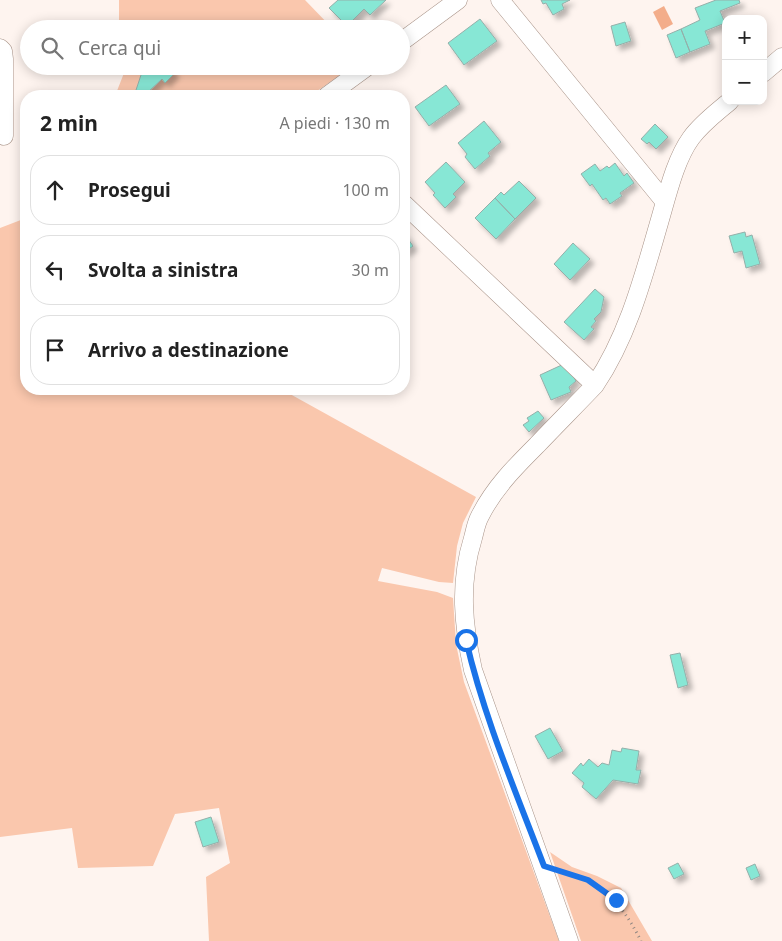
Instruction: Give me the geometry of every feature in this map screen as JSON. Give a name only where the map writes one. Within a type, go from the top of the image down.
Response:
[{"type":"street","points":[[410,35],[458,0]]},
{"type":"street","points":[[500,0],[665,202]]},
{"type":"street","points":[[0,48],[3,51],[4,59],[4,136]]},
{"type":"street","points":[[767,70],[782,57]]},
{"type":"street","points":[[334,90],[355,75]]},
{"type":"street","points":[[569,941],[473,670],[466,640],[463,600],[464,577],[478,518],[489,499],[505,478],[595,385],[621,338],[630,315],[665,202],[675,173],[691,138],[704,123],[725,105]]},
{"type":"street","points":[[410,210],[595,385]]},
{"type":"path","points":[[544,866],[588,880],[616,900],[635,929],[640,941]]},
{"type":"shaded area","points":[[119,0],[305,0],[324,20],[119,20]]},
{"type":"shaded area","points":[[664,6],[673,24],[662,30],[653,12]]},
{"type":"shaded area","points":[[123,75],[340,75],[319,90],[117,90]]},
{"type":"shaded area","points":[[20,220],[20,395],[292,395],[476,497],[463,523],[457,546],[453,583],[439,582],[382,568],[378,581],[437,592],[453,598],[456,644],[464,682],[559,941],[209,941],[206,877],[230,863],[219,808],[175,814],[153,866],[78,868],[72,828],[0,837],[0,228]]},
{"type":"shaded area","points":[[550,852],[572,867],[597,876],[621,888],[652,941],[581,941]]},
{"type":"building","points":[[338,0],[386,0],[370,15],[364,9],[353,20],[341,20],[329,8]]},
{"type":"building","points":[[541,0],[570,0],[562,4],[564,9],[553,15],[546,3],[543,4]]},
{"type":"building","points":[[716,0],[739,0],[740,3],[720,11],[722,24],[705,31],[710,44],[690,52],[681,29],[700,20],[695,8]]},
{"type":"building","points":[[480,19],[497,41],[464,65],[448,43]]},
{"type":"building","points":[[625,22],[631,41],[616,46],[611,26]]},
{"type":"building","points":[[681,29],[690,52],[676,58],[667,35]]},
{"type":"building","points":[[141,75],[173,75],[165,83],[162,79],[150,90],[136,90]]},
{"type":"building","points":[[446,85],[460,104],[429,126],[415,107]]},
{"type":"building","points":[[484,121],[501,142],[488,153],[490,156],[475,169],[465,157],[467,154],[458,143]]},
{"type":"building","points":[[655,124],[668,137],[656,149],[649,142],[647,144],[641,139]]},
{"type":"building","points":[[446,162],[465,182],[453,194],[456,197],[445,208],[433,195],[435,193],[425,182]]},
{"type":"building","points":[[615,163],[624,176],[627,173],[634,183],[620,193],[622,196],[610,204],[606,198],[603,200],[592,184],[590,186],[581,174],[595,164],[600,171],[607,166],[609,168]]},
{"type":"building","points":[[519,181],[536,198],[515,219],[495,198],[501,192],[504,195]]},
{"type":"building","points":[[495,198],[515,219],[496,239],[475,218]]},
{"type":"building","points":[[745,232],[746,237],[752,235],[760,264],[746,268],[742,251],[734,253],[729,236]]},
{"type":"building","points":[[573,243],[590,259],[570,280],[554,264]]},
{"type":"building","points":[[595,289],[604,297],[601,312],[594,319],[596,321],[591,327],[594,329],[584,340],[564,322]]},
{"type":"building","points":[[566,363],[576,381],[569,387],[571,392],[551,400],[540,375]]},
{"type":"building","points":[[538,411],[544,418],[529,432],[523,425],[529,421],[527,418]]},
{"type":"building","points":[[680,653],[688,685],[678,688],[670,655]]},
{"type":"building","points":[[550,728],[563,751],[548,759],[535,736]]},
{"type":"building","points":[[622,748],[639,751],[636,770],[641,770],[638,784],[613,780],[596,799],[582,787],[584,783],[572,773],[581,763],[583,766],[589,759],[598,767],[602,763],[609,765],[612,750],[621,752]]},
{"type":"building","points":[[211,817],[219,842],[203,847],[195,822]]},
{"type":"building","points":[[678,863],[684,874],[674,879],[668,868]]},
{"type":"building","points":[[755,864],[760,876],[751,880],[746,868]]},
{"type":"route","points":[[466,640],[483,700],[544,866],[588,880],[616,900]]}]
